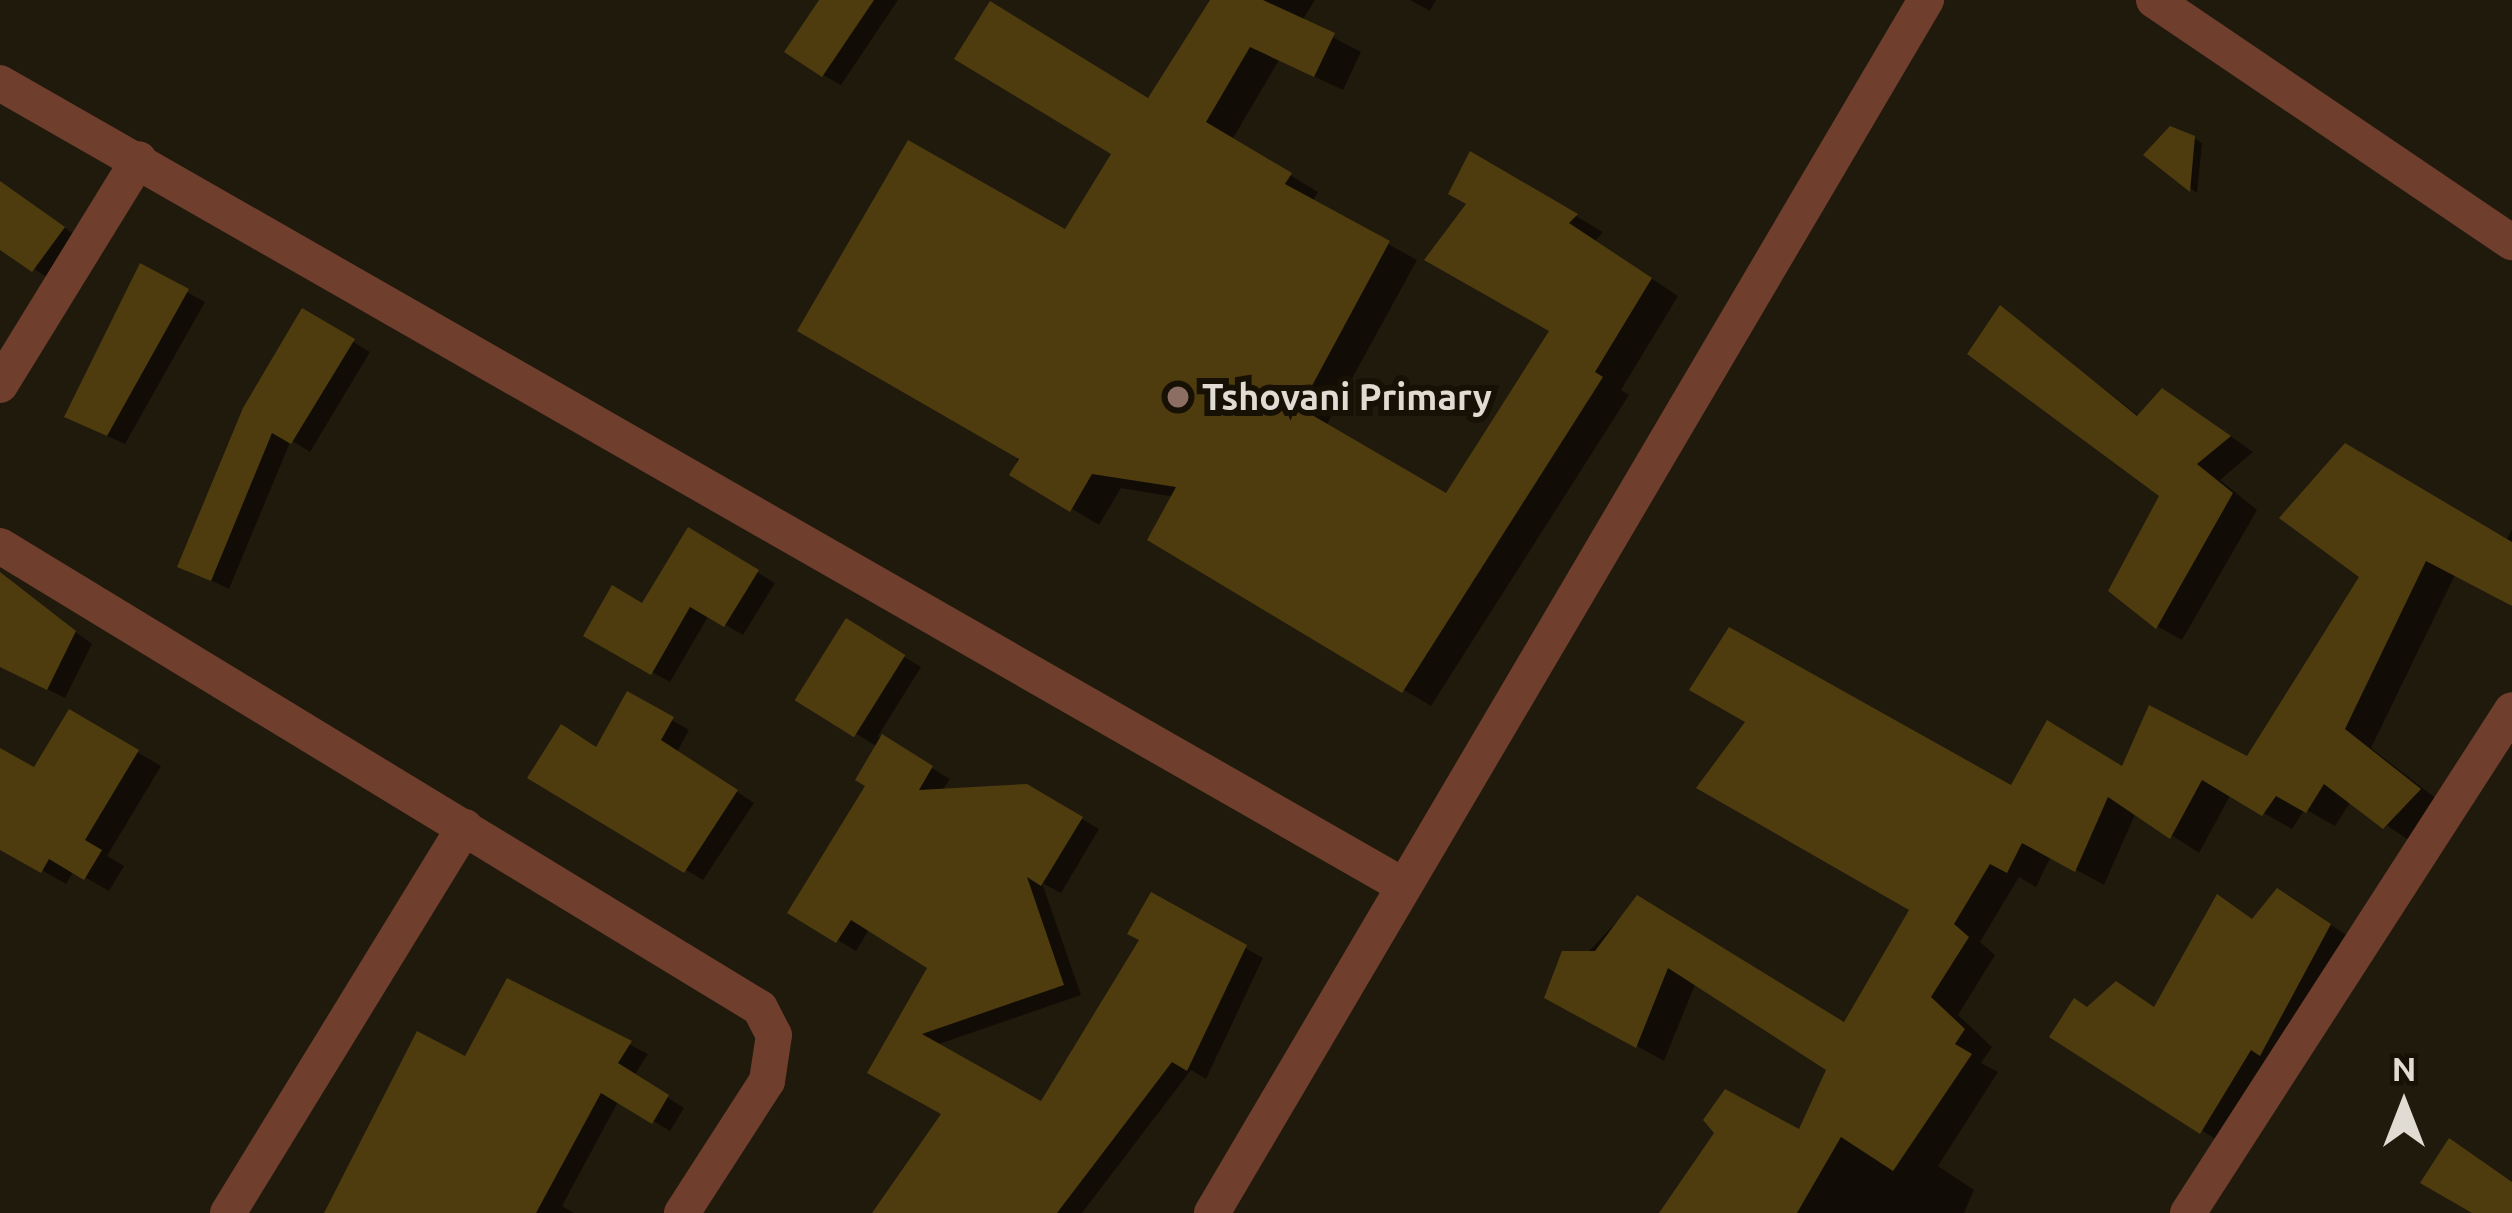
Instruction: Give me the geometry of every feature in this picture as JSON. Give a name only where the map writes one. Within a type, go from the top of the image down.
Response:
[{"type":"street","points":[[1212,1213],[1926,0]]},
{"type":"street","points":[[2153,0],[2512,242]]},
{"type":"street","points":[[0,83],[1404,886]]},
{"type":"street","points":[[0,386],[139,159]]},
{"type":"street","points":[[0,546],[760,1008],[774,1035],[767,1081],[682,1213]]},
{"type":"street","points":[[2188,1213],[2512,710]]},
{"type":"street","points":[[228,1213],[465,826]]},
{"type":"building","points":[[819,0],[874,0],[822,77],[784,52]]},
{"type":"building","points":[[1210,0],[1263,0],[1335,33],[1314,77],[1250,47],[1206,122],[1292,173],[1285,184],[1390,241],[1300,408],[1446,493],[1549,331],[1424,260],[1466,204],[1448,194],[1470,151],[1578,214],[1569,223],[1652,278],[1595,372],[1603,377],[1402,693],[1147,540],[1176,487],[1092,474],[1070,512],[1009,475],[1019,459],[797,331],[908,140],[1065,229],[1111,154],[954,59],[990,1],[1148,98]]},
{"type":"building","points":[[2170,126],[2195,136],[2190,192],[2143,155]]},
{"type":"building","points":[[0,181],[65,227],[32,272],[0,250]]},
{"type":"building","points":[[140,263],[189,289],[107,436],[64,417]]},
{"type":"building","points":[[2000,305],[2137,416],[2162,388],[2231,436],[2197,464],[2233,493],[2156,629],[2108,591],[2159,496],[1967,354]]},
{"type":"building","points":[[302,308],[355,339],[291,444],[272,433],[211,581],[177,567],[243,408]]},
{"type":"building","points":[[2345,443],[2512,542],[2512,606],[2426,561],[2345,729],[2421,789],[2383,829],[2324,784],[2306,813],[2276,796],[2262,816],[2202,780],[2170,839],[2108,797],[2075,872],[2022,843],[2007,873],[1990,864],[1954,924],[1969,937],[1931,997],[1965,1029],[1955,1044],[1972,1054],[1893,1171],[1841,1137],[1797,1213],[1659,1213],[1714,1133],[1703,1120],[1725,1089],[1799,1129],[1826,1070],[1668,968],[1636,1048],[1544,998],[1562,951],[1595,951],[1637,895],[1844,1022],[1909,910],[1696,788],[1745,722],[1689,690],[1729,627],[2011,785],[2047,720],[2122,766],[2149,705],[2247,756],[2359,577],[2279,518]]},
{"type":"building","points":[[688,527],[759,570],[724,627],[690,607],[651,675],[583,636],[612,585],[642,603]]},
{"type":"building","points":[[0,572],[76,631],[47,690],[0,667]]},
{"type":"building","points":[[846,618],[905,655],[854,737],[795,700]]},
{"type":"building","points":[[627,691],[674,717],[661,740],[738,790],[684,873],[527,778],[561,724],[596,747]]},
{"type":"building","points":[[69,709],[139,750],[85,840],[102,850],[84,880],[49,859],[41,873],[0,850],[0,748],[34,767]]},
{"type":"building","points":[[882,734],[933,766],[919,790],[1027,784],[1083,817],[1041,886],[1027,877],[1064,985],[922,1034],[1041,1101],[1139,940],[1127,934],[1151,892],[1247,945],[1187,1071],[1172,1062],[1057,1213],[872,1213],[941,1114],[867,1073],[927,968],[851,920],[836,943],[787,913],[865,786],[855,780]]},
{"type":"building","points":[[2277,888],[2331,924],[2260,1056],[2251,1050],[2200,1134],[2049,1037],[2074,998],[2087,1007],[2116,981],[2154,1007],[2217,894],[2252,919]]},
{"type":"building","points":[[507,978],[632,1041],[618,1063],[669,1095],[652,1124],[601,1093],[536,1213],[324,1213],[417,1031],[465,1056]]},
{"type":"building","points":[[2449,1138],[2512,1182],[2512,1213],[2472,1213],[2420,1183]]},
{"type":"place","name":"Tshovani Primary","points":[[1178,397]]}]
